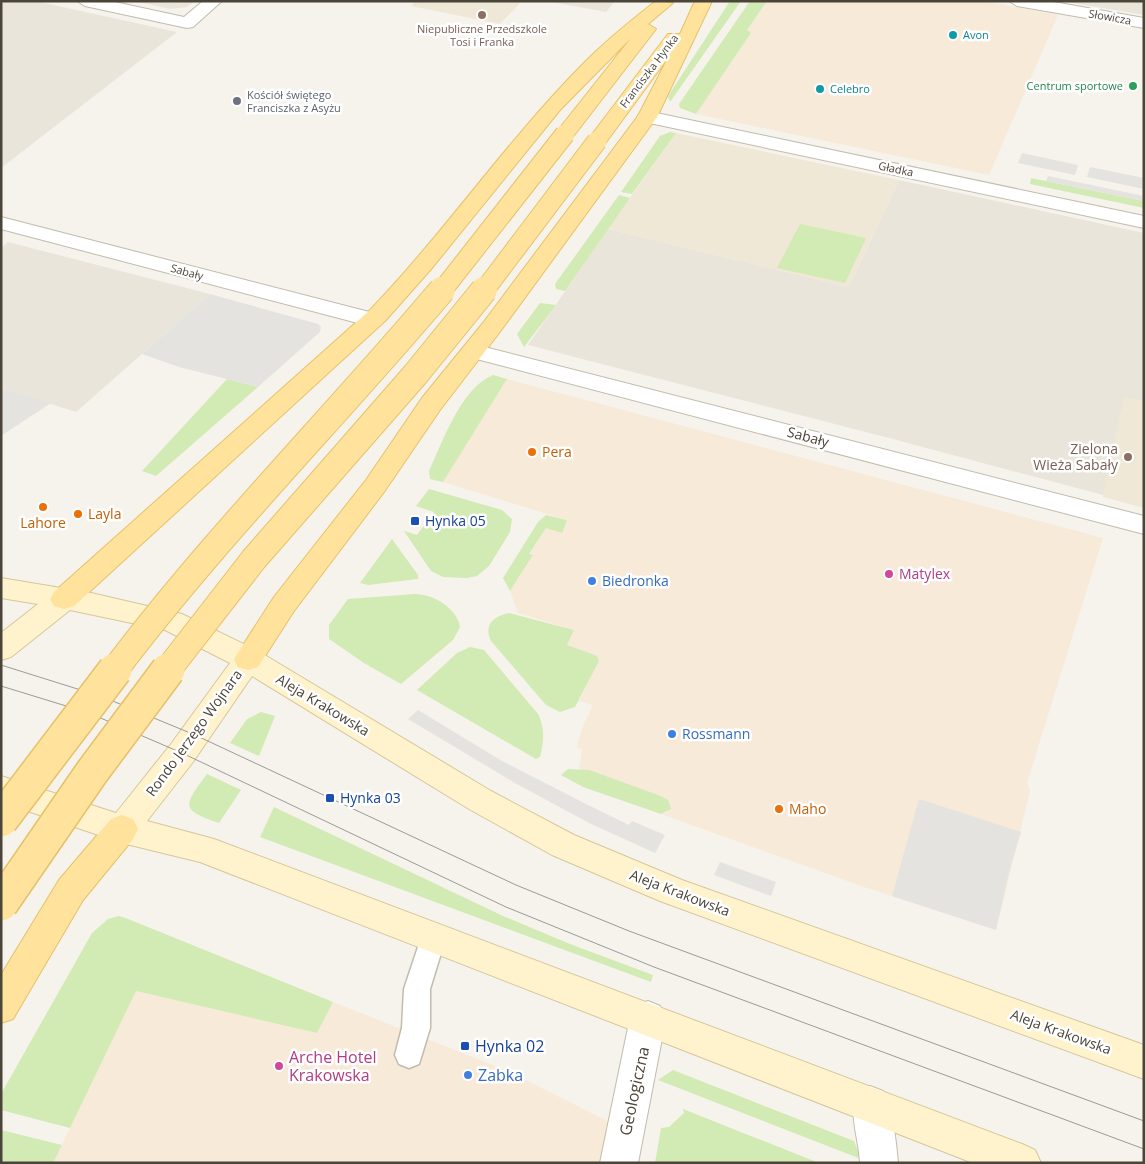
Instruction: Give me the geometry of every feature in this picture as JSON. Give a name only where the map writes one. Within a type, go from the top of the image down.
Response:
[{"type":"main road","points":[[248,659],[284,604],[375,486],[430,404],[473,351],[647,117],[668,78],[702,1]]},
{"type":"main road","name":"Franciszka Hynka","points":[[1,904],[97,765],[173,662],[256,558],[479,298],[702,1]]},
{"type":"main road","points":[[1,649],[64,599],[157,517],[373,320],[447,237],[550,110],[624,32],[664,2]]},
{"type":"main road","name":"Franciszka Hynka","points":[[1,820],[125,656],[209,553],[383,360],[444,289],[643,34],[664,2]]},
{"type":"main road","points":[[1,588],[64,599]]},
{"type":"main road","name":"Rondo Jerzego Wojnara","points":[[64,599],[172,621],[248,659],[182,753],[122,829]]},
{"type":"main road","name":"Aleja Krakowska","points":[[248,659],[480,800],[563,845],[690,898],[1144,1062]]},
{"type":"main road","points":[[1,789],[122,829],[203,849],[648,1018],[1022,1163]]},
{"type":"main road","points":[[1,1007],[70,890],[122,829]]},
{"type":"street","points":[[85,1],[187,23],[214,1]]},
{"type":"street","name":"Słowicza","points":[[1017,1],[1144,23]]},
{"type":"street","name":"Gładka","points":[[647,117],[1144,222]]},
{"type":"street","name":"Sabały","points":[[1,223],[373,320]]},
{"type":"street","name":"Sabały","points":[[473,351],[1144,525]]},
{"type":"street","name":"Geologiczna","points":[[619,1163],[648,1018]]},
{"type":"street","points":[[870,1104],[878,1144],[879,1163]]},
{"type":"lane","points":[[409,1055],[416,1028],[417,989],[434,938]]},
{"type":"shaded area","points":[[1,1],[35,1],[177,32],[1,168]]},
{"type":"shaded area","points":[[135,1],[194,1],[187,7],[170,9]]},
{"type":"shaded area","name":"Niepubliczne Przedszkole Tosi i Franka","points":[[416,1],[522,1],[500,24],[411,6]]},
{"type":"shaded area","points":[[546,1],[615,1],[606,12]]},
{"type":"shaded area","points":[[767,1],[983,1],[1058,15],[989,175],[696,114],[751,33],[747,30]]},
{"type":"shaded area","points":[[1061,1],[1144,1],[1144,15]]},
{"type":"shaded area","points":[[676,133],[899,180],[849,287],[608,229]]},
{"type":"shaded area","points":[[1022,153],[1078,165],[1075,175],[1018,163]]},
{"type":"shaded area","points":[[1090,167],[1144,178],[1144,189],[1087,177]]},
{"type":"shaded area","points":[[1048,176],[1144,196],[1144,201],[1046,181]]},
{"type":"shaded area","points":[[899,180],[1144,233],[1144,506],[528,345],[608,229],[849,287]]},
{"type":"shaded area","points":[[8,242],[210,294],[76,412],[1,388],[1,248]]},
{"type":"shaded area","points":[[210,294],[318,324],[321,327],[320,332],[258,387],[179,367],[142,354]]},
{"type":"shaded area","points":[[507,379],[1103,538],[1027,783],[1030,791],[996,930],[864,887],[661,814],[667,812],[668,801],[661,796],[579,769],[582,750],[577,747],[582,728],[593,705],[579,701],[598,662],[567,645],[574,630],[518,613],[510,591],[533,556],[529,555],[546,528],[567,520],[443,482]]},
{"type":"shaded area","points":[[1,388],[51,403],[1,436]]},
{"type":"shaded area","name":"Zielona Wieża Sabały","points":[[1124,397],[1144,401],[1144,508],[1103,497]]},
{"type":"shaded area","points":[[418,710],[502,761],[586,804],[629,825],[632,821],[665,835],[655,853],[589,823],[515,783],[408,719]]},
{"type":"shaded area","points":[[919,799],[1021,832],[1009,872],[996,930],[892,896]]},
{"type":"shaded area","points":[[720,862],[776,882],[771,896],[714,875]]},
{"type":"shaded area","name":"Arche Hotel Krakowska","points":[[136,991],[317,1033],[333,1002],[508,1071],[609,1122],[600,1163],[53,1163]]},
{"type":"green space","points":[[730,1],[741,1],[670,102],[668,97],[670,93]]},
{"type":"green space","points":[[750,1],[767,1],[747,30],[751,33],[696,114],[680,108],[679,104]]},
{"type":"green space","points":[[670,132],[676,133],[632,194],[621,192],[660,136]]},
{"type":"green space","points":[[1031,178],[1144,201],[1144,208],[1030,184]]},
{"type":"green space","points":[[619,195],[630,198],[565,291],[556,289],[555,284]]},
{"type":"green space","points":[[800,224],[866,238],[845,283],[777,268]]},
{"type":"green space","points":[[540,303],[556,305],[524,347],[517,334]]},
{"type":"green space","points":[[493,375],[507,379],[443,482],[430,479],[429,471],[462,403],[471,391]]},
{"type":"green space","points":[[227,379],[258,387],[156,476],[142,471]]},
{"type":"green space","points":[[429,489],[502,510],[512,519],[510,532],[489,566],[477,576],[467,578],[443,577],[431,571],[404,531],[417,535],[434,512],[416,506]]},
{"type":"green space","points":[[546,515],[567,520],[562,533],[546,528],[529,554],[533,555],[510,591],[503,578],[538,522]]},
{"type":"green space","points":[[392,539],[418,575],[418,579],[368,585],[360,583]]},
{"type":"green space","points":[[415,594],[429,596],[443,603],[454,614],[460,627],[453,640],[401,684],[364,663],[329,639],[329,625],[348,599]]},
{"type":"green space","points":[[509,613],[574,630],[567,645],[597,656],[599,661],[575,707],[560,712],[546,705],[491,641],[488,630],[491,622],[499,616]]},
{"type":"green space","points":[[470,647],[484,650],[538,714],[543,735],[540,757],[536,759],[417,690],[457,653]]},
{"type":"green space","points":[[261,712],[275,716],[259,756],[230,743],[247,719]]},
{"type":"green space","points":[[568,769],[589,770],[661,796],[668,800],[671,809],[661,814],[583,787],[561,775]]},
{"type":"green space","points":[[207,774],[241,790],[219,823],[197,814],[189,806],[193,793]]},
{"type":"green space","points":[[274,807],[501,915],[570,944],[653,975],[651,982],[260,837]]},
{"type":"green space","points":[[119,916],[333,1002],[317,1033],[136,991],[70,1128],[1,1110],[1,1094],[92,933],[108,919]]},
{"type":"green space","points":[[673,1070],[854,1141],[861,1159],[658,1080]]},
{"type":"green space","points":[[683,1109],[819,1163],[655,1163],[661,1128],[669,1127],[684,1113]]},
{"type":"green space","points":[[1,1130],[62,1145],[53,1163],[1,1163]]},
{"type":"tram line","points":[[1,665],[103,697],[195,735],[516,885],[629,931],[1144,1121]]},
{"type":"tram line","points":[[1,686],[89,713],[182,753],[506,907],[654,967],[1144,1149]]},
{"type":"place","name":"Niepubliczne Przedszkole Tosi i Franka","points":[[482,15]]},
{"type":"place","name":"Avon","points":[[953,35]]},
{"type":"place","name":"Centrum sportowe","points":[[1133,86]]},
{"type":"place","name":"Celebro","points":[[820,89]]},
{"type":"place","name":"Kościół świętego Franciszka z Asyżu","points":[[237,101]]},
{"type":"place","name":"Pera","points":[[532,452]]},
{"type":"place","name":"Zielona Wieża Sabały","points":[[1128,457]]},
{"type":"place","name":"Lahore","points":[[43,507]]},
{"type":"place","name":"Layla","points":[[78,514]]},
{"type":"place","name":"Hynka 05","points":[[415,521]]},
{"type":"place","name":"Matylex","points":[[889,574]]},
{"type":"place","name":"Biedronka","points":[[592,581]]},
{"type":"place","name":"Rossmann","points":[[672,734]]},
{"type":"place","name":"Hynka 03","points":[[330,798]]},
{"type":"place","name":"Maho","points":[[779,809]]},
{"type":"place","name":"Hynka 02","points":[[465,1046]]},
{"type":"place","name":"Arche Hotel Krakowska","points":[[279,1066]]},
{"type":"place","name":"Zabka","points":[[468,1075]]}]
